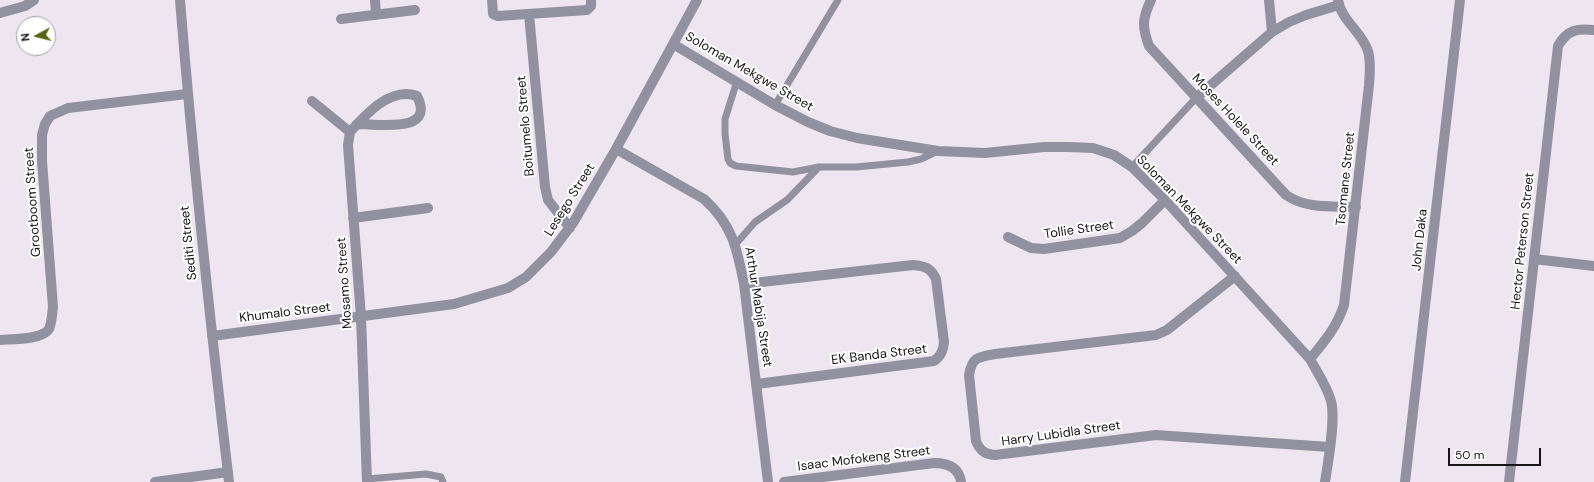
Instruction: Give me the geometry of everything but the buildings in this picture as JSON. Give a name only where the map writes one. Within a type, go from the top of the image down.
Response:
[{"type":"street","points":[[0,13],[25,6],[34,0]]},
{"type":"street","name":"Sediti Street","points":[[180,0],[187,94],[212,336],[229,477]]},
{"type":"street","points":[[375,0],[376,15]]},
{"type":"street","points":[[492,0],[493,14],[495,16],[587,10],[591,6],[591,0]]},
{"type":"street","name":"Lesego Street","points":[[361,317],[454,304],[508,288],[526,277],[543,261],[570,228],[616,149],[697,0]]},
{"type":"street","name":"Moses Holele Street","points":[[1150,0],[1143,18],[1143,27],[1149,46],[1286,195],[1294,200],[1311,205],[1356,207]]},
{"type":"street","points":[[1269,0],[1272,32]]},
{"type":"street","name":"John Daka","points":[[1405,482],[1460,0]]},
{"type":"street","points":[[1196,98],[1272,32],[1306,14],[1338,2]]},
{"type":"street","name":"Tsomane Street","points":[[1310,359],[1331,333],[1339,319],[1344,305],[1369,85],[1370,63],[1368,50],[1363,40],[1347,19],[1338,2]]},
{"type":"street","points":[[341,19],[414,10]]},
{"type":"street","name":"Boitumelo Street","points":[[529,14],[545,187],[548,200],[570,228]]},
{"type":"street","name":"Hector Peterson Street","points":[[1509,482],[1558,46],[1562,38],[1579,29],[1594,30]]},
{"type":"street","name":"Soloman Mekgwe Street","points":[[673,44],[775,105],[830,131],[857,138],[938,151],[985,153],[1044,147],[1093,148],[1114,155],[1132,167],[1165,200],[1310,359],[1326,388],[1331,402],[1332,418],[1325,482]]},
{"type":"street","points":[[312,101],[350,132],[357,124],[381,103],[400,94],[410,93],[417,96],[420,102],[421,114],[418,119],[410,123],[357,124]]},
{"type":"street","name":"Grootboom Street","points":[[0,340],[35,337],[45,334],[49,329],[52,319],[53,307],[42,155],[42,135],[45,124],[50,116],[68,108],[187,94]]},
{"type":"street","name":"Mosamo Street","points":[[350,132],[348,145],[361,317],[367,481]]},
{"type":"street","name":"Arthur Mabija Street","points":[[616,149],[704,199],[716,209],[726,223],[738,254],[744,284],[768,482]]},
{"type":"street","name":"Tollie Street","points":[[1008,237],[1031,248],[1044,248],[1120,238],[1142,223],[1165,200]]},
{"type":"street","points":[[353,218],[428,208]]},
{"type":"street","points":[[1534,259],[1594,266]]},
{"type":"street","name":"EK Banda Street","points":[[744,284],[914,265],[928,268],[933,272],[936,279],[944,342],[940,357],[934,361],[757,384]]},
{"type":"street","name":"Harry Lubidla Street","points":[[1235,276],[1167,330],[1156,335],[995,354],[976,359],[971,365],[969,375],[976,441],[979,449],[986,454],[995,455],[1156,435],[1329,447]]},
{"type":"street","name":"Khumalo Street","points":[[212,336],[361,317]]},
{"type":"street","name":"Isaac Mofokeng Street","points":[[784,482],[934,463],[950,465],[956,470],[961,482]]},
{"type":"street","points":[[155,482],[229,477]]},
{"type":"lane","points":[[775,105],[838,0]]},
{"type":"lane","points":[[737,81],[725,119],[728,159],[730,163],[736,166],[793,172],[819,167],[856,167],[908,162],[921,159],[938,151]]},
{"type":"lane","points":[[1132,167],[1196,98]]},
{"type":"lane","points":[[735,245],[755,222],[787,200],[819,167]]},
{"type":"lane","points":[[367,481],[430,474],[441,477],[442,482]]}]
